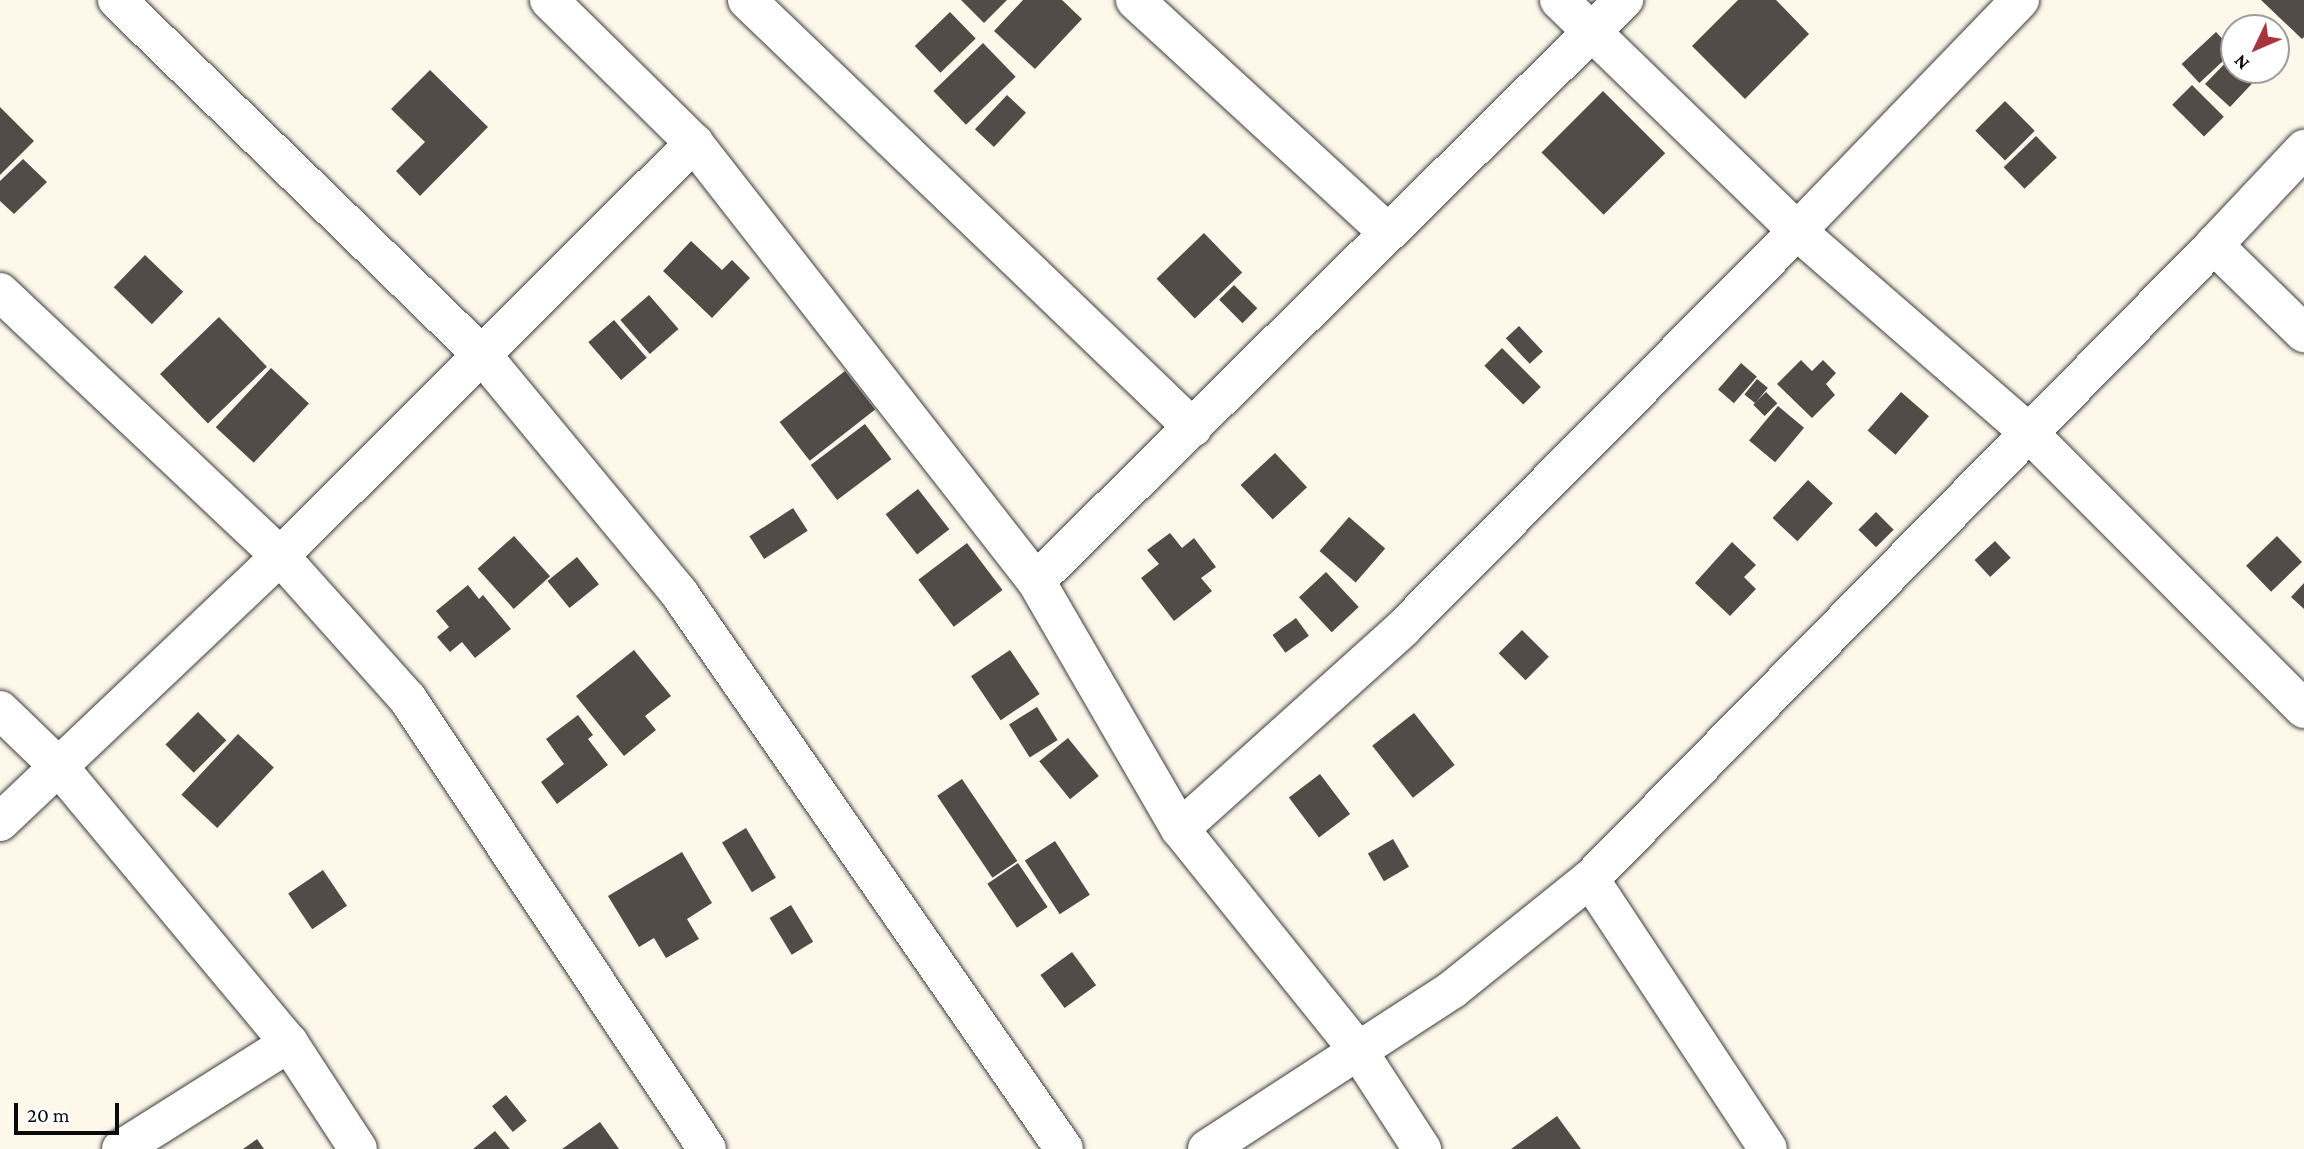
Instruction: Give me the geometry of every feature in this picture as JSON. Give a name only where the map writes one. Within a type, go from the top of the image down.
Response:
[{"type":"street","points":[[117,0],[482,356],[679,593],[1064,1149]]},
{"type":"street","points":[[549,0],[694,144],[1036,581],[1180,829],[1359,1052],[1422,1149]]},
{"type":"street","points":[[747,0],[1192,428]]},
{"type":"street","points":[[1135,0],[1387,232]]},
{"type":"street","points":[[1559,0],[1797,231],[2028,432],[2304,709]]},
{"type":"street","points":[[1036,581],[1624,0]]},
{"type":"street","points":[[1180,829],[1403,628],[1797,231],[2020,0]]},
{"type":"street","points":[[0,822],[280,556],[694,144]]},
{"type":"street","points":[[1207,1149],[1453,989],[1590,879],[2214,245],[2304,149]]},
{"type":"street","points":[[2214,245],[2304,333]]},
{"type":"street","points":[[0,292],[280,556],[408,699],[707,1149]]},
{"type":"street","points":[[0,710],[59,767],[289,1043],[358,1149]]},
{"type":"street","points":[[1590,879],[1768,1149]]},
{"type":"street","points":[[121,1149],[289,1043]]},
{"type":"building","points":[[961,0],[1007,0],[984,23]]},
{"type":"building","points":[[1023,0],[1062,0],[1082,19],[1035,69],[994,31]]},
{"type":"building","points":[[1738,0],[1776,0],[1809,34],[1745,99],[1692,46]]},
{"type":"building","points":[[2261,0],[2304,0],[2304,37],[2302,39],[2290,28],[2290,14],[2276,14]]},
{"type":"building","points":[[950,12],[976,39],[940,73],[915,46]]},
{"type":"building","points":[[2216,32],[2220,36],[2220,64],[2199,83],[2182,64]]},
{"type":"building","points":[[983,43],[1016,77],[966,125],[933,91]]},
{"type":"building","points":[[2220,68],[2220,84],[2252,84],[2230,107],[2205,84]]},
{"type":"building","points":[[430,70],[488,127],[420,196],[396,171],[425,142],[391,109]]},
{"type":"building","points":[[2192,85],[2224,117],[2204,137],[2172,105]]},
{"type":"building","points":[[1603,91],[1665,153],[1604,215],[1541,153]]},
{"type":"building","points":[[1007,95],[1026,113],[994,147],[975,129]]},
{"type":"building","points":[[2005,101],[2035,131],[2005,160],[1975,131]]},
{"type":"building","points":[[0,107],[34,141],[0,175]]},
{"type":"building","points":[[2036,136],[2057,158],[2024,189],[2004,167]]},
{"type":"building","points":[[23,159],[47,182],[14,214],[0,201],[0,181]]},
{"type":"building","points":[[1204,233],[1242,273],[1195,318],[1157,279]]},
{"type":"building","points":[[691,241],[722,270],[732,260],[750,278],[712,318],[663,271]]},
{"type":"building","points":[[145,255],[183,292],[152,324],[114,287]]},
{"type":"building","points":[[1234,285],[1257,308],[1242,323],[1219,300]]},
{"type":"building","points":[[649,295],[679,329],[650,354],[620,320]]},
{"type":"building","points":[[219,317],[267,367],[208,424],[160,374]]},
{"type":"building","points":[[614,320],[647,358],[621,380],[588,342]]},
{"type":"building","points":[[1519,326],[1543,352],[1530,364],[1506,338]]},
{"type":"building","points":[[1502,348],[1541,387],[1523,405],[1484,366]]},
{"type":"building","points":[[1801,360],[1812,371],[1823,360],[1836,373],[1826,384],[1835,395],[1812,418],[1777,384]]},
{"type":"building","points":[[1741,363],[1757,377],[1734,403],[1718,389]]},
{"type":"building","points":[[271,368],[309,403],[254,463],[216,427]]},
{"type":"building","points":[[845,371],[875,410],[810,461],[780,422]]},
{"type":"building","points":[[1757,379],[1768,388],[1755,403],[1744,395]]},
{"type":"building","points":[[1766,392],[1777,403],[1765,416],[1753,405]]},
{"type":"building","points":[[1901,392],[1929,416],[1895,455],[1868,430]]},
{"type":"building","points":[[1778,406],[1804,428],[1775,462],[1749,440]]},
{"type":"building","points":[[865,424],[891,459],[837,500],[811,465]]},
{"type":"building","points":[[1275,453],[1307,487],[1273,519],[1241,485]]},
{"type":"building","points":[[1808,480],[1833,503],[1797,541],[1773,518]]},
{"type":"building","points":[[918,489],[949,529],[917,554],[886,514]]},
{"type":"building","points":[[793,508],[808,531],[764,559],[749,536]]},
{"type":"building","points":[[1876,512],[1894,530],[1876,547],[1858,530]]},
{"type":"building","points":[[1349,517],[1385,548],[1356,582],[1319,551]]},
{"type":"building","points":[[1170,533],[1182,548],[1194,538],[1216,567],[1201,578],[1212,591],[1174,621],[1141,578],[1159,564],[1147,550]]},
{"type":"building","points":[[514,536],[550,576],[514,609],[478,569]]},
{"type":"building","points":[[2277,536],[2302,562],[2271,592],[2246,566]]},
{"type":"building","points":[[1995,541],[2011,558],[1990,577],[1975,560]]},
{"type":"building","points":[[1732,542],[1756,565],[1744,577],[1756,589],[1730,616],[1695,583]]},
{"type":"building","points":[[967,543],[1003,590],[954,627],[918,580]]},
{"type":"building","points":[[577,557],[599,584],[569,608],[547,581]]},
{"type":"building","points":[[1326,572],[1359,607],[1332,632],[1299,597]]},
{"type":"building","points":[[2304,583],[2304,609],[2291,597]]},
{"type":"building","points":[[468,585],[479,599],[483,595],[511,629],[475,658],[462,642],[450,652],[437,637],[449,627],[436,611]]},
{"type":"building","points":[[1296,618],[1309,636],[1285,653],[1273,635]]},
{"type":"building","points":[[1522,630],[1549,657],[1526,680],[1499,653]]},
{"type":"building","points":[[634,650],[671,696],[645,716],[656,730],[624,756],[576,696]]},
{"type":"building","points":[[1010,650],[1040,694],[1001,720],[971,676]]},
{"type":"building","points":[[1037,707],[1058,740],[1030,758],[1009,724]]},
{"type":"building","points":[[198,712],[226,740],[194,773],[165,745]]},
{"type":"building","points":[[1414,713],[1455,765],[1413,798],[1372,746]]},
{"type":"building","points":[[578,715],[593,735],[588,739],[608,765],[557,804],[541,782],[564,764],[546,739]]},
{"type":"building","points":[[238,734],[274,767],[217,828],[181,795]]},
{"type":"building","points":[[1068,738],[1099,776],[1070,799],[1039,761]]},
{"type":"building","points":[[1320,774],[1350,814],[1319,837],[1289,797]]},
{"type":"building","points":[[962,779],[1017,861],[992,878],[937,796]]},
{"type":"building","points":[[746,828],[776,878],[752,892],[722,842]]},
{"type":"building","points":[[1393,839],[1409,867],[1384,881],[1368,854]]},
{"type":"building","points":[[1055,841],[1090,895],[1060,914],[1025,861]]},
{"type":"building","points":[[682,852],[712,903],[687,919],[699,939],[666,958],[654,938],[639,947],[608,896]]},
{"type":"building","points":[[1018,863],[1048,907],[1017,928],[987,884]]},
{"type":"building","points":[[323,870],[347,906],[312,929],[288,893]]},
{"type":"building","points":[[791,905],[813,942],[792,955],[770,918]]},
{"type":"building","points":[[1072,952],[1096,985],[1065,1008],[1040,975]]},
{"type":"building","points":[[506,1095],[527,1121],[513,1132],[492,1106]]},
{"type":"building","points":[[1557,1116],[1581,1149],[1511,1149]]},
{"type":"building","points":[[600,1122],[619,1149],[562,1149]]},
{"type":"building","points":[[495,1131],[510,1149],[473,1149]]},
{"type":"building","points":[[257,1139],[264,1149],[243,1149]]}]
